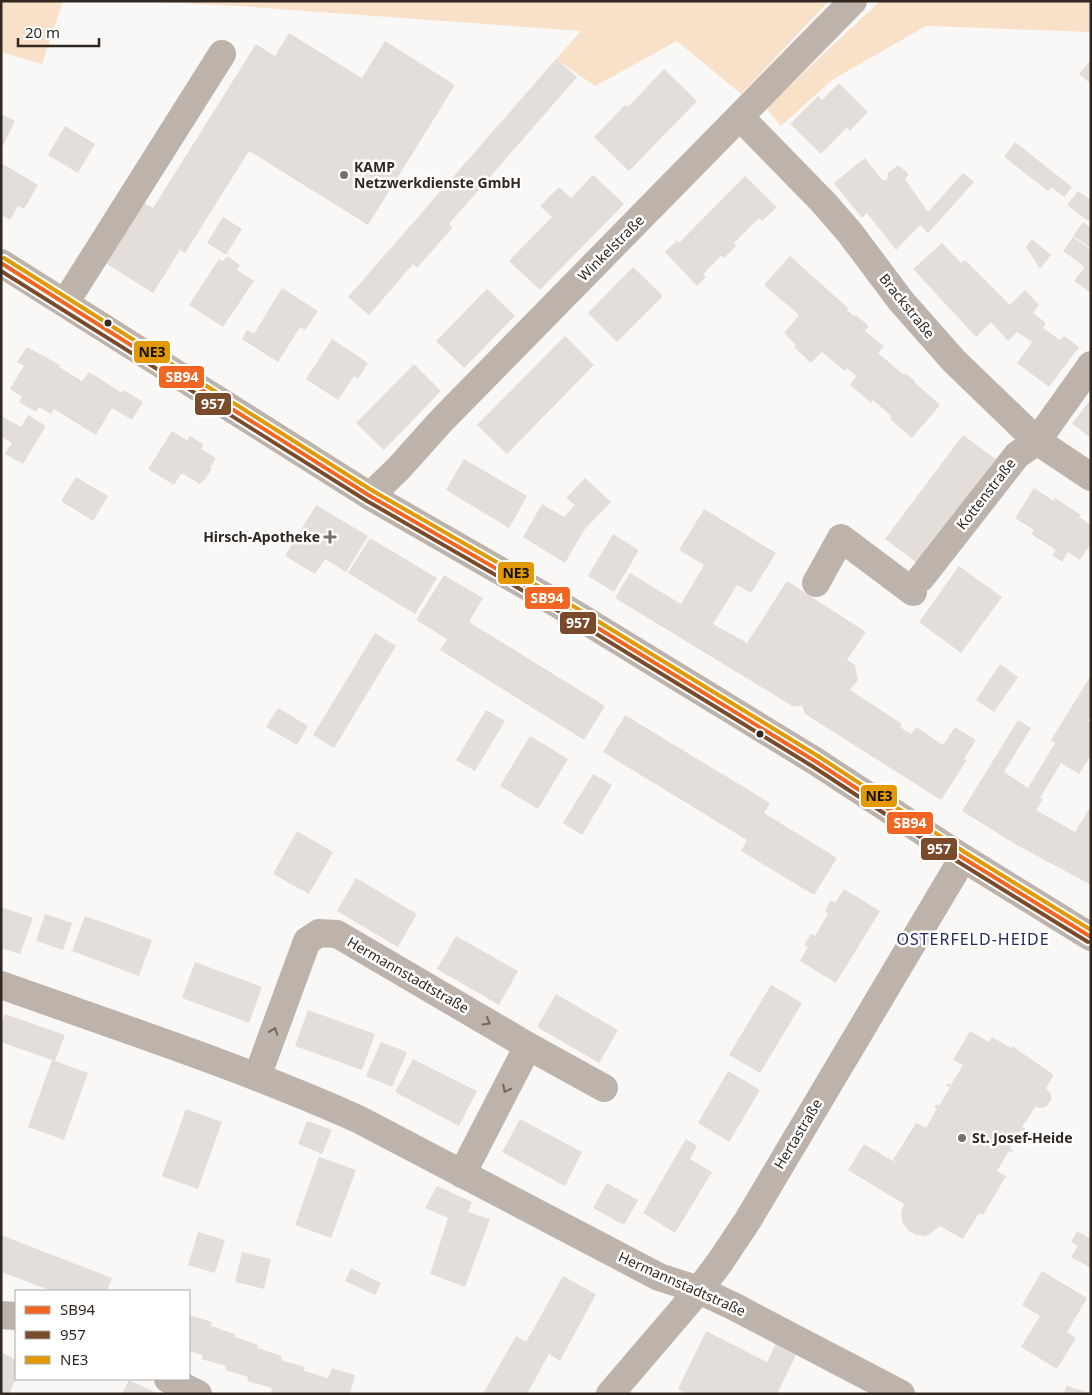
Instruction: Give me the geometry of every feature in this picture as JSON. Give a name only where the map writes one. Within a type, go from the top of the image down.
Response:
[{"type":"street","name":"Winkelstraße","points":[[370,496],[853,1]]},
{"type":"street","points":[[65,303],[222,54]]},
{"type":"street","name":"Brackstraße","points":[[740,117],[824,203],[850,233],[901,301],[954,361],[1037,441],[1091,477]]},
{"type":"street","points":[[1,263],[370,496],[570,611],[815,761],[963,858],[1090,935]]},
{"type":"street","name":"Kottenstraße","points":[[816,583],[841,538],[917,585],[1017,455],[1037,441],[1091,365]]},
{"type":"street","name":"Hertastraße","points":[[610,1394],[699,1290],[748,1220],[769,1181],[963,858]]},
{"type":"street","name":"Hermannstadtstraße","points":[[257,1077],[307,941],[319,933],[337,934],[528,1046],[604,1088]]},
{"type":"street","name":"Hermannstadtstraße","points":[[1,985],[257,1077],[307,1096],[358,1119],[659,1276],[699,1290],[733,1306],[901,1394]]},
{"type":"street","points":[[462,1174],[528,1046]]},
{"type":"street","points":[[1,1315],[15,1316]]},
{"type":"street","points":[[170,1380],[198,1394]]},
{"type":"shaded area","points":[[1,1],[63,1],[42,64],[1,52]]},
{"type":"shaded area","points":[[137,1],[829,1],[741,94],[677,41],[595,86],[556,59],[581,31],[238,6]]},
{"type":"shaded area","points":[[880,1],[1091,1],[1091,32],[926,26],[832,80],[781,126],[766,108]]},
{"type":"building","name":"KAMP Netzwerkdienste GmbH","points":[[289,33],[362,78],[385,41],[455,85],[368,225],[249,151],[185,253],[180,250],[153,293],[102,261],[140,200],[153,208],[256,44],[275,56]]},
{"type":"building","points":[[556,59],[577,77],[449,224],[453,227],[417,268],[413,264],[369,315],[348,297]]},
{"type":"building","points":[[1091,60],[1091,84],[1079,74]]},
{"type":"building","points":[[664,69],[697,101],[629,171],[594,137],[625,105],[628,107]]},
{"type":"building","points":[[839,83],[868,112],[850,131],[847,127],[821,154],[790,124],[818,96],[822,100]]},
{"type":"building","points":[[1,114],[15,121],[1,150]]},
{"type":"building","points":[[65,126],[95,144],[78,173],[48,155]]},
{"type":"building","points":[[1015,142],[1072,187],[1064,197],[1051,187],[1048,191],[1004,157]]},
{"type":"building","points":[[865,158],[882,180],[887,180],[888,173],[898,165],[909,174],[905,179],[928,212],[963,173],[974,182],[928,233],[920,225],[896,250],[867,213],[862,218],[834,183]]},
{"type":"building","points":[[1,163],[38,185],[24,209],[18,206],[10,220],[1,215]]},
{"type":"building","points":[[593,175],[624,204],[540,290],[509,261],[552,217],[540,206],[559,187],[571,198]]},
{"type":"building","points":[[745,176],[777,207],[762,221],[759,218],[734,243],[736,246],[724,258],[721,256],[703,274],[706,277],[697,286],[665,252],[677,240],[679,243]]},
{"type":"building","points":[[1078,191],[1091,200],[1091,218],[1088,221],[1067,205]]},
{"type":"building","points":[[223,217],[242,229],[226,255],[207,243]]},
{"type":"building","points":[[1083,222],[1091,228],[1091,248],[1073,236]]},
{"type":"building","points":[[1073,237],[1091,250],[1091,293],[1074,281],[1085,267],[1063,251]]},
{"type":"building","points":[[1032,239],[1051,255],[1040,269],[1026,247]]},
{"type":"building","points":[[942,243],[961,263],[965,260],[1010,305],[1025,290],[1039,305],[1033,313],[1046,323],[1043,328],[1060,340],[1064,336],[1079,347],[1049,387],[1017,363],[1032,342],[1017,332],[1008,341],[991,322],[976,337],[913,269]]},
{"type":"building","points":[[227,256],[240,265],[237,270],[254,281],[223,327],[189,305],[219,259],[223,261]]},
{"type":"building","points":[[790,256],[848,308],[847,310],[869,326],[865,331],[884,346],[878,353],[904,375],[905,373],[915,381],[940,405],[912,438],[890,419],[892,417],[873,400],[871,403],[850,385],[856,376],[847,368],[845,371],[822,352],[811,363],[794,347],[796,345],[784,333],[799,315],[764,285]]},
{"type":"building","points":[[633,267],[663,296],[617,342],[588,313]]},
{"type":"building","points":[[282,288],[318,311],[305,330],[300,327],[278,362],[242,339],[247,330],[254,334]]},
{"type":"building","points":[[487,289],[515,316],[464,368],[436,341]]},
{"type":"building","points":[[565,336],[594,365],[507,454],[477,425]]},
{"type":"building","points":[[332,339],[368,363],[358,379],[354,376],[338,400],[306,379]]},
{"type":"building","points":[[27,347],[60,365],[59,367],[82,381],[89,372],[122,393],[124,390],[143,402],[132,420],[112,408],[96,435],[54,409],[51,414],[39,407],[36,412],[19,402],[22,397],[10,389],[24,366],[17,362]]},
{"type":"building","points":[[414,364],[441,391],[384,450],[356,423]]},
{"type":"building","points":[[1091,399],[1091,438],[1072,424]]},
{"type":"building","points":[[28,415],[46,426],[23,464],[5,454],[12,443],[1,436],[1,416],[21,427]]},
{"type":"building","points":[[172,431],[187,440],[190,436],[203,444],[201,449],[216,458],[204,481],[200,484],[181,474],[174,485],[148,469]]},
{"type":"building","points":[[963,435],[996,459],[917,563],[885,539]]},
{"type":"building","points":[[464,459],[527,496],[509,528],[446,490]]},
{"type":"building","points":[[76,477],[108,496],[93,521],[61,501]]},
{"type":"building","points":[[585,478],[611,502],[584,530],[565,563],[523,537],[542,504],[564,517],[575,505],[566,498]]},
{"type":"building","points":[[1034,488],[1054,501],[1055,498],[1081,515],[1079,517],[1091,525],[1091,543],[1080,560],[1068,552],[1062,562],[1052,555],[1056,550],[1031,534],[1034,530],[1015,518]]},
{"type":"building","points":[[316,505],[368,536],[346,572],[325,559],[315,574],[285,556]]},
{"type":"building","points":[[704,509],[776,553],[751,593],[737,585],[713,624],[747,643],[787,581],[866,632],[847,660],[855,665],[858,680],[850,690],[902,724],[900,727],[911,734],[916,727],[943,745],[955,727],[976,740],[964,759],[967,760],[941,800],[805,714],[802,705],[794,707],[615,598],[630,573],[681,604],[704,565],[679,550]]},
{"type":"building","points":[[613,534],[639,550],[614,592],[588,576]]},
{"type":"building","points":[[370,538],[437,578],[415,614],[348,573]]},
{"type":"building","points":[[959,566],[1002,597],[961,653],[919,622]]},
{"type":"building","points":[[444,575],[483,598],[469,622],[605,706],[584,740],[440,650],[447,639],[416,620]]},
{"type":"building","points":[[375,633],[396,646],[334,748],[313,735]]},
{"type":"building","points":[[1000,664],[1018,677],[994,712],[976,700]]},
{"type":"building","points":[[1091,675],[1091,716],[1088,721],[1091,722],[1091,755],[1079,774],[1061,763],[1040,798],[1043,799],[1036,810],[1075,832],[1091,806],[1091,885],[1015,844],[962,811],[1018,720],[1031,728],[1004,772],[1028,788],[1055,743],[1051,740]]},
{"type":"building","points":[[278,708],[308,726],[297,745],[266,727]]},
{"type":"building","points":[[486,710],[505,721],[475,771],[456,760]]},
{"type":"building","points":[[625,715],[770,803],[764,813],[837,858],[814,895],[741,851],[747,840],[603,752]]},
{"type":"building","points":[[530,736],[568,759],[538,809],[500,786]]},
{"type":"building","points":[[593,774],[612,785],[582,835],[563,823]]},
{"type":"building","points":[[297,831],[333,852],[309,894],[273,874]]},
{"type":"building","points":[[356,878],[417,914],[398,947],[337,911]]},
{"type":"building","points":[[844,889],[880,911],[836,983],[800,961],[808,947],[804,945],[811,934],[815,936],[828,914],[825,911],[831,900],[835,903]]},
{"type":"building","points":[[1,907],[33,918],[20,954],[1,948]]},
{"type":"building","points":[[45,914],[72,923],[63,950],[36,941]]},
{"type":"building","points":[[85,916],[152,940],[139,976],[72,951]]},
{"type":"building","points":[[456,936],[518,971],[499,1005],[437,969]]},
{"type":"building","points":[[195,962],[262,987],[249,1023],[182,998]]},
{"type":"building","points":[[771,985],[802,1003],[760,1073],[729,1055]]},
{"type":"building","points":[[556,994],[618,1030],[599,1063],[537,1027]]},
{"type":"building","points":[[308,1010],[375,1034],[362,1070],[295,1046]]},
{"type":"building","points":[[5,1014],[65,1035],[55,1061],[88,1073],[64,1140],[28,1127],[52,1060],[1,1042],[1,1026]]},
{"type":"building","name":"St. Josef-Heide","points":[[970,1031],[989,1042],[992,1037],[1011,1048],[1012,1046],[1054,1075],[1046,1088],[1051,1094],[1051,1100],[1047,1106],[1042,1108],[1035,1107],[1022,1127],[1026,1129],[1024,1132],[1021,1130],[1010,1148],[1013,1150],[1012,1153],[1009,1151],[997,1171],[1006,1176],[983,1215],[979,1213],[963,1239],[940,1226],[925,1236],[916,1235],[909,1231],[902,1222],[901,1212],[904,1204],[848,1170],[864,1144],[900,1165],[893,1160],[916,1123],[926,1128],[937,1108],[934,1107],[936,1104],[939,1106],[950,1087],[946,1086],[948,1083],[951,1085],[963,1065],[953,1060]]},
{"type":"building","points":[[381,1042],[407,1052],[392,1087],[366,1076]]},
{"type":"building","points":[[413,1059],[477,1091],[459,1126],[395,1092]]},
{"type":"building","points":[[728,1071],[760,1090],[729,1142],[698,1123]]},
{"type":"building","points":[[186,1109],[222,1122],[198,1189],[162,1176]]},
{"type":"building","points":[[520,1119],[582,1152],[565,1186],[502,1152]]},
{"type":"building","points":[[307,1121],[332,1130],[322,1154],[298,1144]]},
{"type":"building","points":[[686,1139],[697,1146],[690,1159],[712,1172],[675,1233],[643,1213]]},
{"type":"building","points":[[319,1157],[356,1170],[331,1238],[295,1225]]},
{"type":"building","points":[[607,1183],[638,1200],[624,1225],[593,1208]]},
{"type":"building","points":[[437,1186],[472,1202],[468,1212],[490,1219],[465,1287],[430,1274],[448,1218],[425,1208]]},
{"type":"building","points":[[1077,1231],[1091,1239],[1091,1268],[1071,1257],[1078,1246],[1071,1242]]},
{"type":"building","points":[[198,1232],[225,1240],[215,1273],[188,1265]]},
{"type":"building","points":[[1,1235],[112,1278],[107,1290],[49,1290],[1,1272]]},
{"type":"building","points":[[242,1252],[271,1259],[264,1289],[235,1282]]},
{"type":"building","points":[[351,1268],[381,1283],[375,1295],[345,1281]]},
{"type":"building","points":[[1042,1271],[1087,1298],[1067,1332],[1076,1338],[1057,1369],[1021,1347],[1040,1316],[1022,1305]]},
{"type":"building","points":[[563,1276],[596,1294],[560,1361],[549,1354],[527,1394],[483,1394],[516,1336],[526,1342]]},
{"type":"building","points":[[190,1315],[212,1322],[211,1326],[235,1334],[234,1337],[258,1345],[257,1348],[282,1356],[281,1360],[305,1367],[304,1371],[328,1378],[332,1368],[355,1375],[350,1394],[275,1394],[271,1393],[272,1388],[247,1381],[248,1377],[225,1370],[226,1366],[201,1359],[203,1355],[190,1351]]},
{"type":"building","points":[[706,1331],[767,1362],[776,1343],[797,1353],[777,1394],[688,1394],[678,1389]]},
{"type":"building","points":[[1,1352],[15,1359],[15,1380],[9,1394],[1,1394]]},
{"type":"building","points":[[129,1380],[158,1394],[122,1394]]},
{"type":"building","points":[[1066,1386],[1091,1393],[1091,1394],[1064,1394]]},
{"type":"transit line","name":"NE3","points":[[4,258],[373,491],[573,606],[818,756],[966,853],[1091,930]]},
{"type":"transit line","name":"SB94","points":[[1,263],[370,496],[570,611],[815,761],[963,858],[1091,937]]},
{"type":"transit line","name":"957","points":[[1,271],[367,501],[567,616],[812,766],[960,863],[1088,942]]},
{"type":"place","name":"KAMP Netzwerkdienste GmbH","points":[[344,175]]},
{"type":"place","name":"Hirsch-Apotheke","points":[[330,537]]},
{"type":"place","name":"St. Josef-Heide","points":[[962,1138]]},
{"type":"district","name":"OSTERFELD-HEIDE","points":[[973,939]]}]
